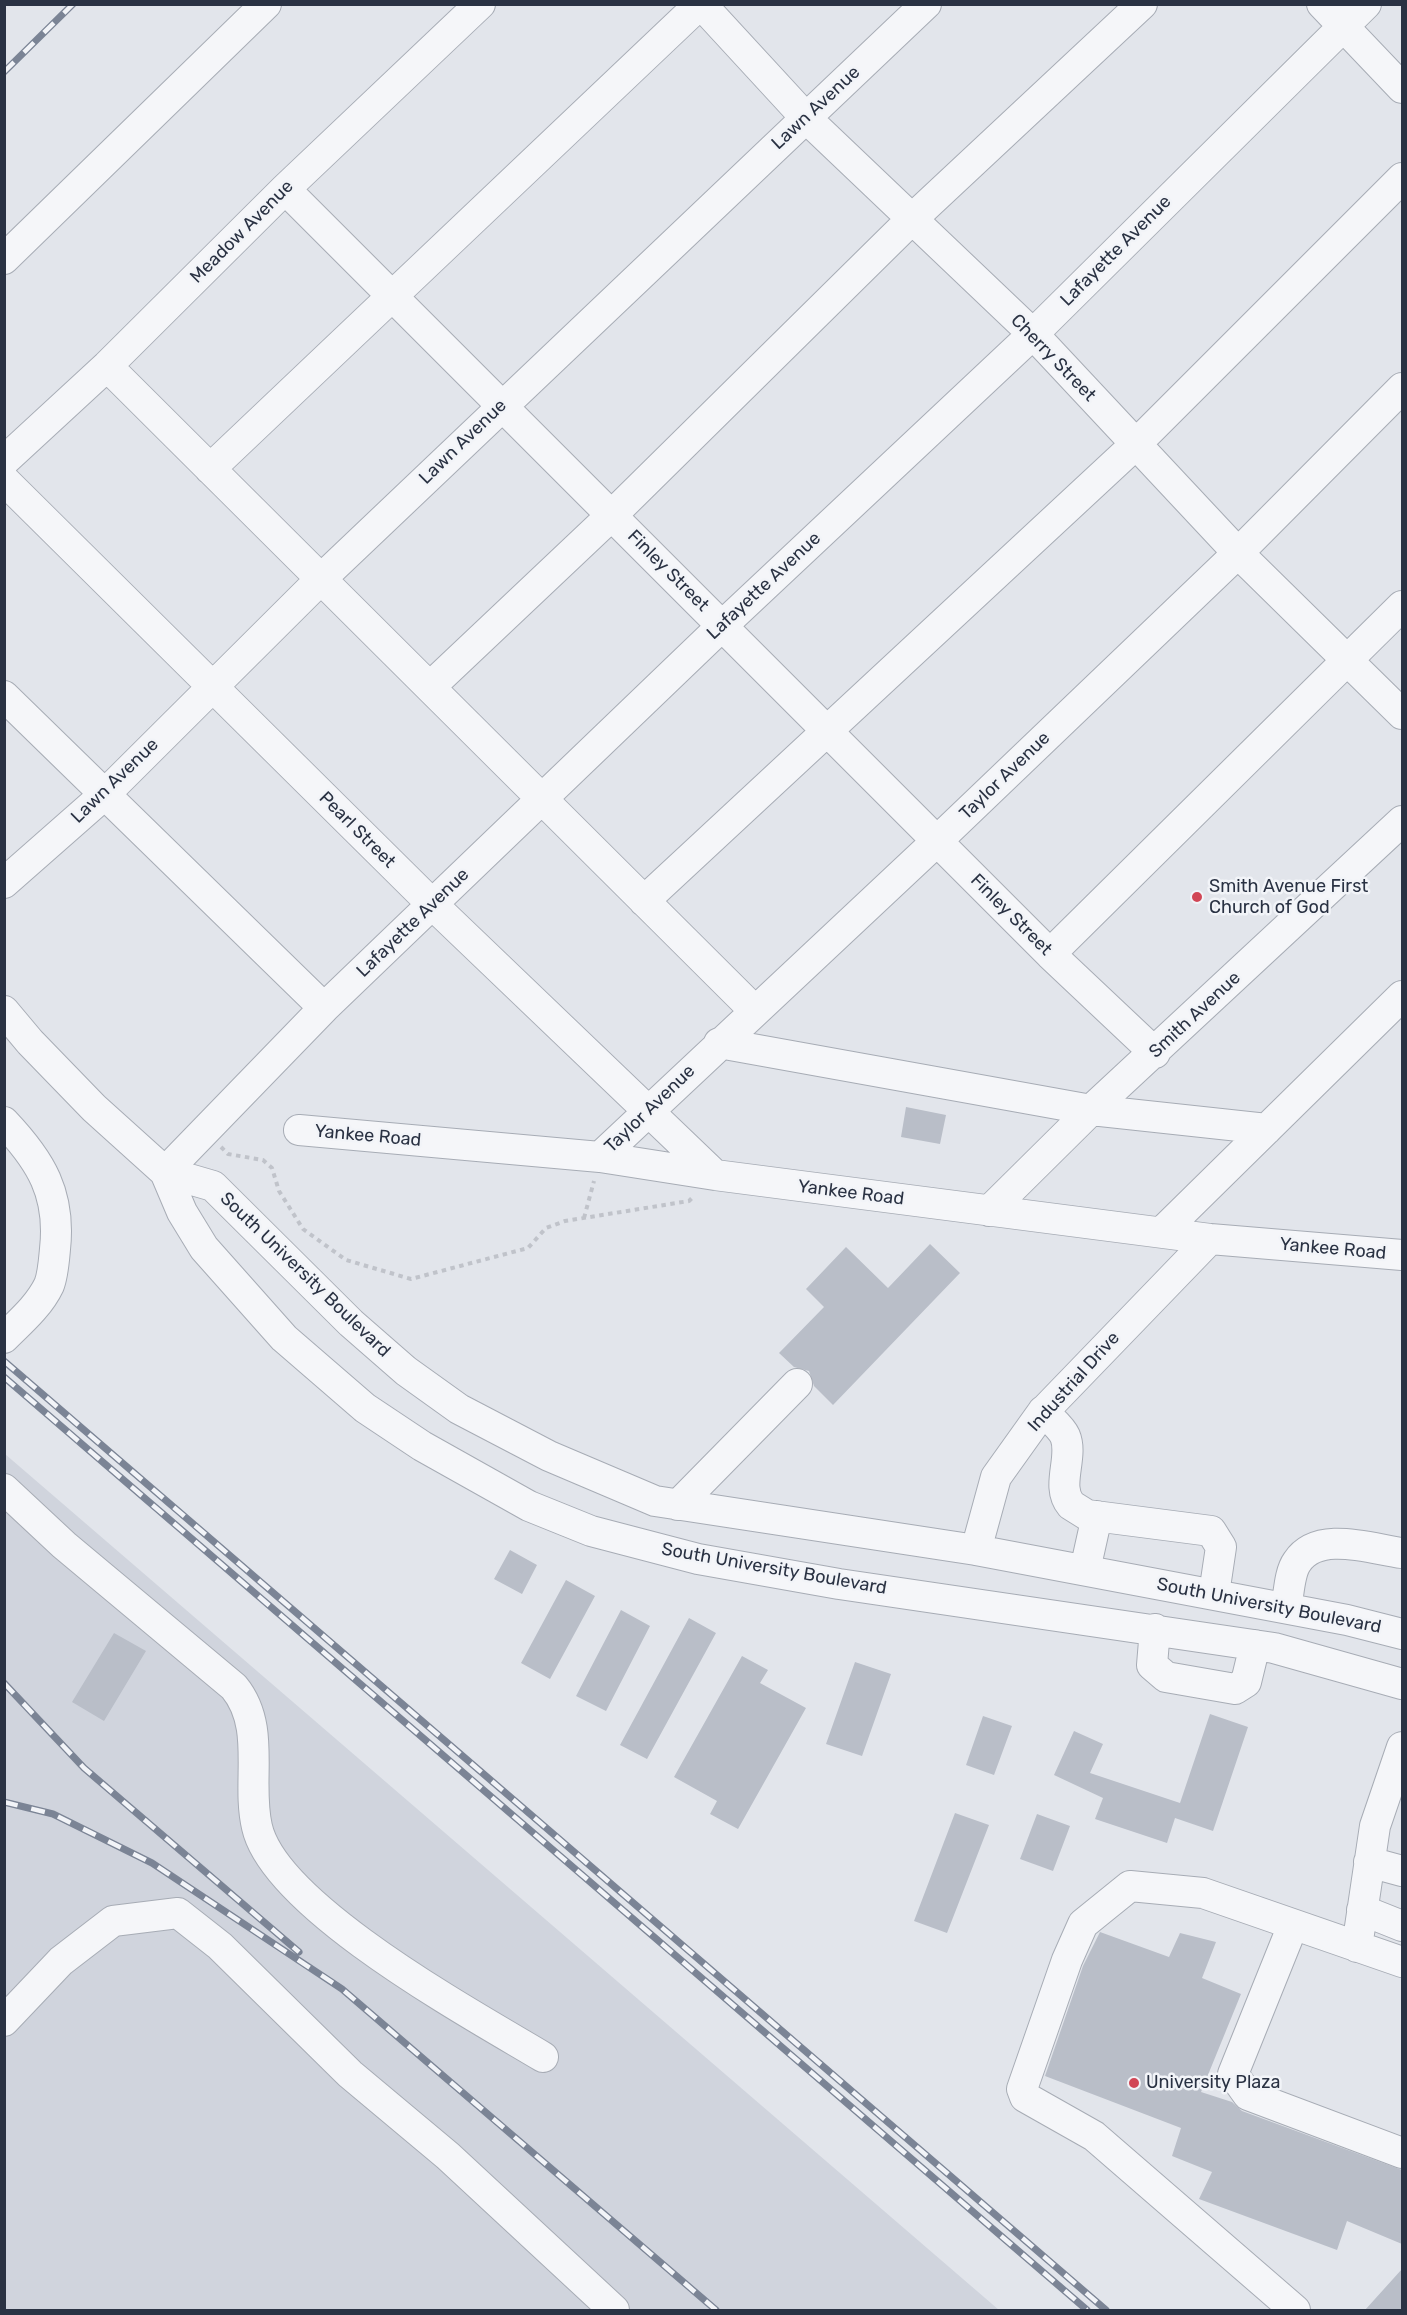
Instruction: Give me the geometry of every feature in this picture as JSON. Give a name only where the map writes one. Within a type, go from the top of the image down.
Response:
[{"type":"street","points":[[4,259],[266,4]]},
{"type":"street","name":"Meadow Avenue","points":[[4,461],[107,366],[285,189],[480,4]]},
{"type":"street","points":[[210,469],[394,297],[700,4]]},
{"type":"street","name":"Cherry Street","points":[[700,4],[806,118],[1032,334],[1238,553],[1402,714]]},
{"type":"street","name":"Lawn Avenue","points":[[4,883],[104,795],[321,579],[926,4]]},
{"type":"street","points":[[430,687],[612,515],[912,219],[1142,4]]},
{"type":"street","points":[[1322,4],[1402,88]]},
{"type":"street","name":"Lafayette Avenue","points":[[165,1172],[324,1008],[723,625],[1032,334],[1365,4]]},
{"type":"street","points":[[644,901],[1136,444],[1402,178]]},
{"type":"street","name":"Finley Street","points":[[285,189],[1050,954],[1155,1053]]},
{"type":"street","points":[[107,366],[754,1010]]},
{"type":"street","name":"Taylor Avenue","points":[[600,1157],[754,1010],[937,841],[1238,553],[1402,388]]},
{"type":"street","name":"Pearl Street","points":[[4,480],[433,905],[715,1175]]},
{"type":"street","points":[[1050,954],[1402,606]]},
{"type":"street","points":[[4,696],[324,1008]]},
{"type":"street","name":"Smith Avenue","points":[[989,1210],[1091,1110],[1155,1053],[1402,821]]},
{"type":"street","points":[[1161,1232],[1402,996]]},
{"type":"street","points":[[4,1011],[30,1042],[94,1108],[165,1172]]},
{"type":"street","points":[[719,1043],[1091,1110],[1267,1129]]},
{"type":"street","points":[[4,1122],[28,1146],[44,1173],[58,1223],[50,1283],[37,1304],[4,1338]]},
{"type":"street","name":"Yankee Road","points":[[299,1130],[600,1157],[715,1175],[1210,1239],[1402,1255]]},
{"type":"street","name":"South University Boulevard","points":[[165,1172],[213,1186],[351,1323],[406,1371],[459,1409],[549,1456],[655,1501],[976,1550],[1286,1608],[1402,1634]]},
{"type":"street","name":"South University Boulevard","points":[[165,1172],[182,1212],[204,1248],[284,1338],[365,1408],[422,1446],[529,1506],[591,1531],[698,1559],[839,1584],[1255,1644],[1319,1658],[1402,1684]]},
{"type":"street","name":"Industrial Drive","points":[[976,1550],[996,1477],[1043,1411],[1210,1239]]},
{"type":"street","points":[[678,1505],[797,1384]]},
{"type":"street","points":[[1043,1411],[1063,1432],[1068,1443],[1065,1481],[1068,1502],[1081,1513],[1211,1531],[1221,1547],[1214,1594]]},
{"type":"street","points":[[4,1489],[64,1545],[234,1687],[246,1701],[251,1722],[256,1826],[264,1847],[292,1883],[338,1926],[430,1989],[543,2057]]},
{"type":"street","points":[[1085,1570],[1096,1516]]},
{"type":"street","points":[[1286,1608],[1295,1564],[1305,1553],[1326,1543],[1402,1553]]},
{"type":"street","points":[[1155,1629],[1152,1665],[1166,1677],[1235,1689],[1246,1682],[1255,1644]]},
{"type":"street","points":[[1357,1947],[1375,1826],[1395,1784],[1402,1748]]},
{"type":"street","points":[[1369,1862],[1402,1872]]},
{"type":"street","points":[[1295,2310],[1094,2136],[1025,2097],[1022,2089],[1067,1960],[1083,1924],[1130,1886],[1203,1893],[1402,1962]]},
{"type":"street","points":[[1362,1910],[1402,1926]]},
{"type":"street","points":[[4,2021],[61,1961],[112,1921],[178,1913],[220,1946],[350,2074],[448,2156],[614,2310]]},
{"type":"street","points":[[1293,1925],[1233,2074],[1248,2095],[1402,2152]]},
{"type":"path","points":[[206,1132],[228,1154],[263,1160],[272,1168],[279,1191],[303,1229],[346,1260],[411,1279],[528,1248],[546,1228],[584,1218],[689,1201],[715,1175]]},
{"type":"path","points":[[584,1218],[600,1157]]},
{"type":"shaded area","points":[[5,1454],[999,2310],[5,2310]]},
{"type":"building","points":[[906,1107],[946,1115],[940,1144],[901,1137]]},
{"type":"building","points":[[930,1244],[960,1273],[833,1405],[814,1386],[809,1371],[794,1367],[779,1353],[824,1307],[806,1289],[846,1247],[888,1288]]},
{"type":"building","points":[[510,1550],[537,1565],[522,1594],[494,1579]]},
{"type":"building","points":[[566,1580],[595,1596],[550,1679],[521,1663]]},
{"type":"building","points":[[621,1610],[650,1626],[606,1711],[576,1696]]},
{"type":"building","points":[[689,1618],[716,1633],[647,1759],[620,1745]]},
{"type":"building","points":[[114,1633],[146,1651],[104,1721],[72,1702]]},
{"type":"building","points":[[742,1656],[768,1670],[760,1683],[806,1708],[738,1829],[710,1814],[717,1801],[674,1777]]},
{"type":"building","points":[[855,1662],[891,1674],[862,1756],[826,1744]]},
{"type":"building","points":[[1210,1714],[1248,1727],[1213,1831],[1175,1818],[1167,1843],[1095,1819],[1103,1798],[1054,1775],[1074,1731],[1103,1744],[1090,1773],[1180,1803]]},
{"type":"building","points":[[983,1716],[1012,1726],[994,1775],[966,1765]]},
{"type":"building","points":[[955,1813],[989,1825],[947,1933],[914,1921]]},
{"type":"building","points":[[1037,1814],[1070,1826],[1053,1871],[1020,1859]]},
{"type":"building","name":"University Plaza","points":[[1100,1932],[1169,1957],[1180,1933],[1216,1942],[1202,1978],[1241,1994],[1201,2092],[1232,2102],[1242,2111],[1402,2170],[1402,2244],[1347,2221],[1337,2250],[1199,2199],[1212,2172],[1172,2156],[1181,2128],[1045,2076],[1083,1966]]},
{"type":"building","points":[[1402,2269],[1402,2310],[1365,2310]]},
{"type":"railway","points":[[4,72],[73,4]]},
{"type":"railway","points":[[4,1361],[1106,2310]]},
{"type":"railway","points":[[4,1377],[1087,2310]]},
{"type":"railway","points":[[4,1683],[84,1768],[299,1952]]},
{"type":"railway","points":[[4,1802],[53,1814],[152,1863],[342,1989],[716,2310]]},
{"type":"place","name":"Smith Avenue First Church of God","points":[[1197,897]]},
{"type":"place","name":"University Plaza","points":[[1134,2083]]}]
